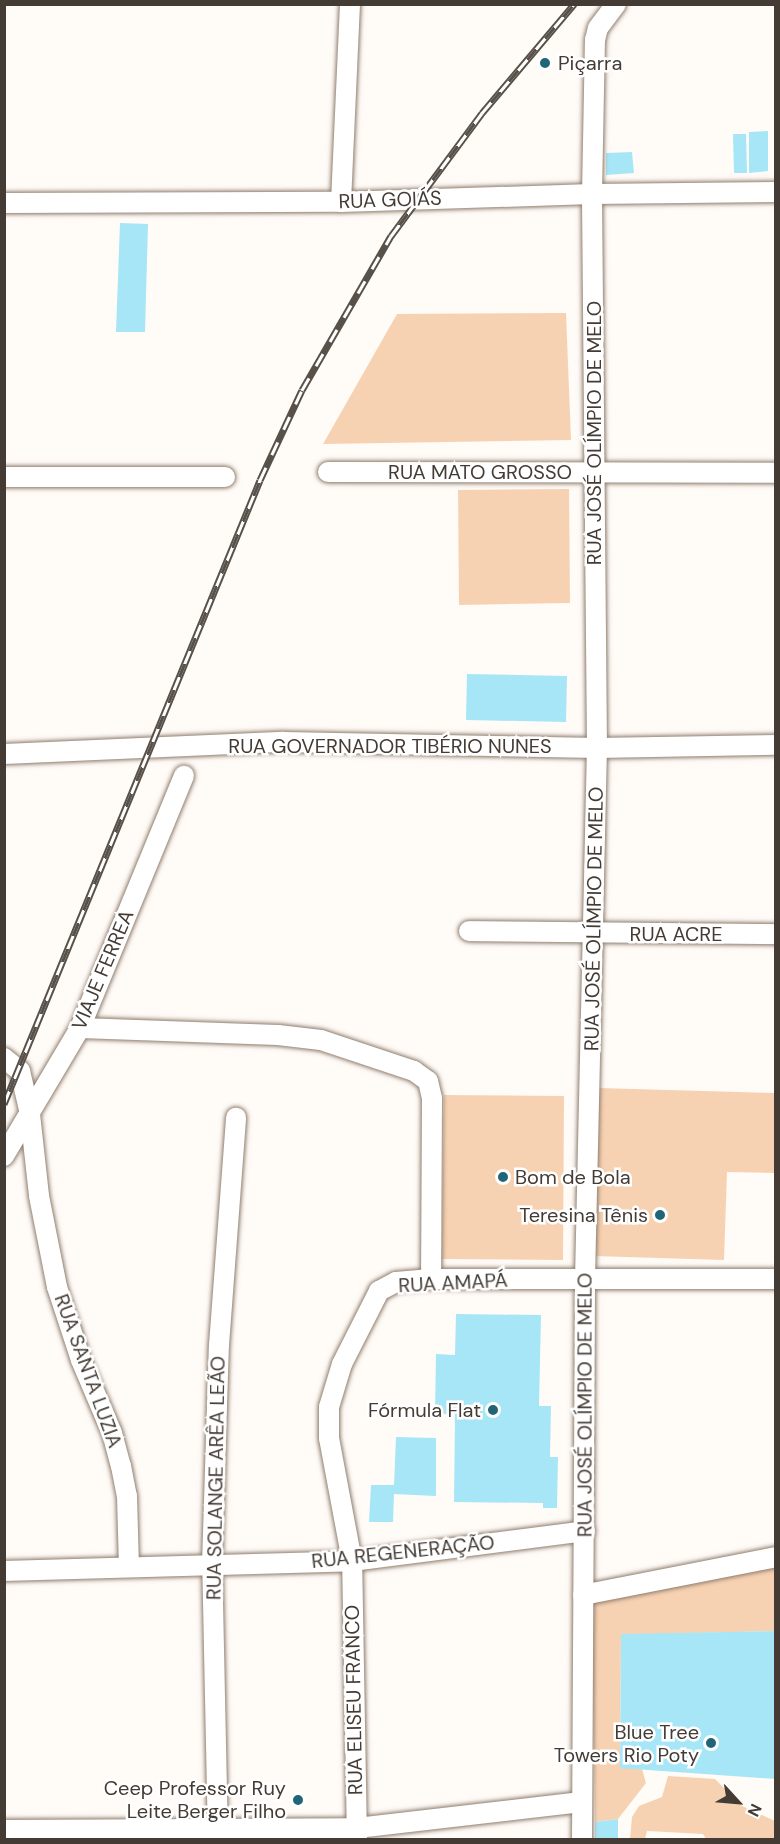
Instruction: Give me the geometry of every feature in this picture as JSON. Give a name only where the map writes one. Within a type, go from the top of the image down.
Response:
[{"type":"street","points":[[341,202],[350,4]]},
{"type":"street","name":"RUA JOSÉ OLÍMPIO DE MELO","points":[[582,1839],[585,1279],[597,748],[592,194],[595,40],[598,28],[616,4]]},
{"type":"street","name":"RUA GOIÁS","points":[[4,203],[341,202],[592,194],[776,192]]},
{"type":"street","name":"RUA MATO GROSSO","points":[[328,472],[776,473]]},
{"type":"street","points":[[4,477],[225,477]]},
{"type":"street","name":"RUA GOVERNADOR TIBÉRIO NUNES","points":[[4,754],[284,742],[597,748],[776,745]]},
{"type":"street","name":"VIAJE FERREA","points":[[4,1156],[80,1028],[184,776]]},
{"type":"street","name":"RUA ACRE","points":[[469,931],[776,934]]},
{"type":"street","points":[[80,1028],[278,1035],[321,1040],[414,1071],[428,1081],[432,1098],[433,1152],[431,1279]]},
{"type":"street","name":"RUA SANTA LUZIA","points":[[4,1058],[20,1071],[30,1114],[39,1196],[57,1287],[81,1360],[112,1433],[122,1466],[127,1496],[129,1566]]},
{"type":"street","name":"RUA SOLANGE ARÊA LEÃO","points":[[218,1834],[212,1564],[219,1345],[236,1118]]},
{"type":"street","name":"RUA AMAPÁ","points":[[352,1561],[329,1438],[328,1407],[342,1364],[379,1291],[396,1282],[431,1279],[776,1279]]},
{"type":"street","name":"RUA REGENERAÇÃO","points":[[4,1571],[352,1561],[585,1531]]},
{"type":"street","points":[[583,1595],[776,1557]]},
{"type":"street","name":"RUA ELISEU FRANCO","points":[[352,1561],[357,1834]]},
{"type":"street","points":[[4,1830],[357,1834],[581,1802]]},
{"type":"shaded area","points":[[566,313],[571,440],[323,444],[397,314]]},
{"type":"shaded area","points":[[569,489],[570,603],[459,605],[458,490]]},
{"type":"shaded area","name":"Teresina Tênis","points":[[599,1088],[775,1093],[775,1173],[727,1172],[724,1260],[593,1256]]},
{"type":"shaded area","name":"Bom de Bola","points":[[444,1095],[564,1096],[563,1260],[442,1259]]},
{"type":"shaded area","points":[[775,1563],[775,1631],[621,1635],[620,1767],[642,1769],[646,1783],[618,1819],[595,1822],[592,1600]]},
{"type":"shaded area","points":[[668,1776],[715,1779],[742,1806],[775,1821],[775,1839],[706,1839],[703,1834],[647,1831],[645,1839],[630,1839],[632,1817],[639,1806],[662,1797]]},
{"type":"building","points":[[768,131],[768,171],[749,173],[749,132]]},
{"type":"building","points":[[733,134],[746,134],[747,173],[734,173]]},
{"type":"building","points":[[632,152],[634,173],[606,175],[606,153]]},
{"type":"building","points":[[120,223],[148,224],[145,332],[116,332]]},
{"type":"building","points":[[467,674],[567,676],[566,722],[466,720]]},
{"type":"building","name":"Fórmula Flat","points":[[456,1314],[541,1315],[539,1406],[551,1406],[550,1457],[558,1457],[557,1508],[543,1508],[543,1503],[454,1502],[455,1414],[435,1414],[436,1354],[455,1355]]},
{"type":"building","points":[[396,1437],[436,1438],[436,1496],[394,1494],[393,1522],[369,1522],[371,1485],[394,1485]]},
{"type":"building","points":[[776,1631],[776,1779],[620,1768],[621,1634]]},
{"type":"building","points":[[618,1819],[618,1840],[595,1840],[595,1822]]},
{"type":"railway","points":[[4,1104],[260,480],[302,390],[391,236],[482,113],[574,4]]},
{"type":"place","name":"Piçarra","points":[[545,63]]},
{"type":"place","name":"Bom de Bola","points":[[503,1177]]},
{"type":"place","name":"Teresina Tênis","points":[[660,1215]]},
{"type":"place","name":"Fórmula Flat","points":[[493,1410]]},
{"type":"place","name":"Blue Tree Towers Rio Poty","points":[[711,1743]]},
{"type":"place","name":"Ceep Professor Ruy Leite Berger Filho","points":[[298,1800]]}]
